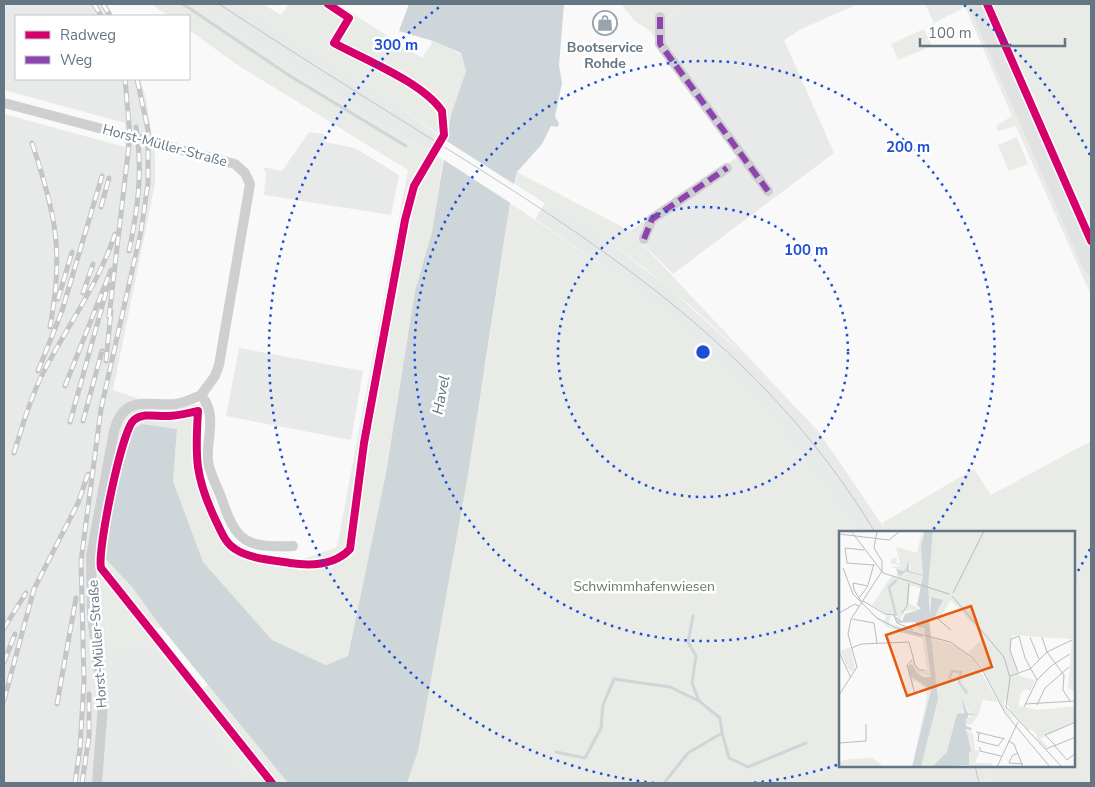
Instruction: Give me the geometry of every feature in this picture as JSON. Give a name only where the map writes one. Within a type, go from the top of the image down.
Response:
[{"type":"main road","points":[[976,4],[1091,267]]},
{"type":"street","points":[[328,4],[349,18],[334,43]]},
{"type":"street","points":[[660,17],[660,44],[768,191]]},
{"type":"street","name":"Horst-Müller-Straße","points":[[4,103],[235,164],[246,173],[250,184],[219,365],[215,376],[201,395],[188,401],[173,404],[137,404],[121,414],[114,431],[91,556],[92,616],[103,704],[97,783]]},
{"type":"street","points":[[644,240],[652,219],[727,168]]},
{"type":"street","points":[[201,395],[211,412],[208,462],[230,524],[246,542],[275,547],[293,546]]},
{"type":"shaded area","points":[[4,4],[107,4],[113,15],[15,15],[15,80],[140,80],[146,98],[155,156],[155,184],[113,390],[169,409],[177,429],[143,424],[102,549],[109,648],[154,646],[239,770],[240,783],[4,783],[4,114],[125,147],[125,123],[4,90]]},
{"type":"shaded area","points":[[197,4],[237,4],[386,98],[439,136],[430,151],[372,118]]},
{"type":"shaded area","points":[[686,4],[858,4],[801,29],[784,40],[834,153],[673,274],[630,231],[739,156],[651,32]]},
{"type":"shaded area","points":[[925,4],[964,4],[965,7],[934,23]]},
{"type":"shaded area","points":[[309,132],[324,134],[325,142],[355,148],[399,175],[391,215],[264,195],[266,173],[263,167],[282,171]]},
{"type":"shaded area","points":[[545,203],[557,211],[559,209],[603,238],[668,287],[745,357],[819,432],[886,531],[856,531],[772,417],[694,338],[637,289],[535,219]]},
{"type":"shaded area","points":[[239,348],[363,371],[351,440],[226,416]]},
{"type":"shaded area","points":[[959,767],[983,767],[986,783],[964,783]]},
{"type":"green space","points":[[151,4],[197,4],[372,118],[443,159],[432,232],[415,291],[386,473],[348,656],[326,665],[271,640],[203,562],[173,481],[177,429],[169,409],[203,403],[200,465],[230,539],[244,550],[301,560],[337,547],[408,170],[236,64],[190,31],[190,15],[168,15]]},
{"type":"green space","points":[[237,4],[263,4],[281,15],[289,4],[338,4],[422,58],[433,41],[461,54],[466,71],[451,115],[448,141],[386,98]]},
{"type":"green space","points":[[621,4],[686,4],[651,32],[635,21]]},
{"type":"green space","points":[[964,4],[1091,4],[1091,295],[1016,126],[998,131],[996,126],[1012,116]]},
{"type":"green space","points":[[924,29],[932,46],[898,60],[891,44]]},
{"type":"green space","points":[[1017,137],[1028,164],[1009,171],[998,145]]},
{"type":"green space","points":[[517,172],[630,231],[819,432],[688,304],[655,276],[615,247],[559,209],[557,211],[515,184]]},
{"type":"green space","name":"Schwimmhafenwiesen","points":[[510,203],[637,289],[694,338],[772,417],[856,531],[839,531],[839,767],[959,767],[964,783],[400,783],[486,362]]},
{"type":"green space","points":[[1091,441],[1091,783],[986,783],[983,767],[1075,767],[1075,531],[886,531],[882,523],[974,469],[991,495]]},
{"type":"green space","points":[[103,556],[132,587],[161,627],[154,632],[202,690],[209,684],[288,783],[240,783],[239,770],[154,646],[109,649]]},
{"type":"water","name":"Havel","points":[[409,4],[564,4],[559,65],[562,83],[555,117],[559,123],[558,127],[551,126],[542,144],[517,172],[510,203],[468,474],[418,751],[407,783],[288,783],[161,627],[132,587],[103,556],[102,549],[132,429],[143,424],[177,429],[173,481],[203,562],[272,640],[326,665],[348,656],[386,473],[415,291],[432,232],[451,115],[466,71],[461,53],[433,41],[399,31]]},
{"type":"pier","points":[[445,140],[517,186],[512,204],[441,158]]},
{"type":"waterway","points":[[183,4],[290,76],[406,146]]},
{"type":"waterway","points":[[693,616],[688,642],[696,656],[692,683],[699,701]]},
{"type":"waterway","points":[[556,752],[585,758],[601,728],[603,705],[614,679],[670,687],[699,701],[720,718],[722,733],[688,753],[664,783]]},
{"type":"waterway","points":[[722,733],[729,758],[748,767],[806,743]]},
{"type":"tram line","points":[[219,4],[481,170],[610,256],[670,302],[727,352],[781,406],[830,466],[874,531]]},
{"type":"tram line","points":[[975,767],[979,783]]},
{"type":"railway","points":[[94,4],[100,15]]},
{"type":"railway","points":[[103,4],[109,15]]},
{"type":"railway","points":[[109,317],[130,136],[125,80]]},
{"type":"railway","points":[[75,783],[80,748],[84,681],[81,561],[101,409],[141,231],[148,183],[148,130],[137,80]]},
{"type":"railway","points":[[129,251],[135,220],[139,174],[136,127]]},
{"type":"railway","points":[[32,143],[47,192],[55,234],[57,255],[56,277],[50,327]]},
{"type":"railway","points":[[38,371],[62,311],[102,176]]},
{"type":"railway","points":[[101,207],[109,178]]},
{"type":"railway","points":[[14,453],[29,405],[41,377],[100,272],[115,234]]},
{"type":"railway","points":[[58,299],[72,252]]},
{"type":"railway","points":[[83,293],[93,264]]},
{"type":"railway","points":[[65,386],[111,270]]},
{"type":"railway","points":[[70,422],[108,285]]},
{"type":"railway","points":[[106,361],[111,311]]},
{"type":"railway","points":[[83,421],[102,351]]},
{"type":"railway","points":[[4,700],[34,589],[78,503],[88,474]]},
{"type":"railway","points":[[4,628],[26,593]]},
{"type":"railway","points":[[57,704],[76,598]]},
{"type":"railway","points":[[4,662],[15,634]]},
{"type":"railway","points":[[82,783],[89,737],[89,694]]},
{"type":"marked path","points":[[660,17],[660,44],[768,191]]},
{"type":"marked path","points":[[644,239],[652,219],[727,168]]},
{"type":"cycle path","points":[[272,783],[101,568],[101,557],[111,491],[117,466],[123,444],[134,420],[146,415],[172,416],[198,411],[197,455],[200,479],[209,506],[229,544],[241,552],[254,557],[306,564],[330,561],[350,549],[364,443],[405,220],[414,186],[444,135],[442,111],[433,100],[392,72],[334,43],[349,18],[328,4]]},
{"type":"cycle path","points":[[987,4],[1091,241]]},
{"type":"place","name":"Bootservice Rohde","points":[[605,23]]}]
